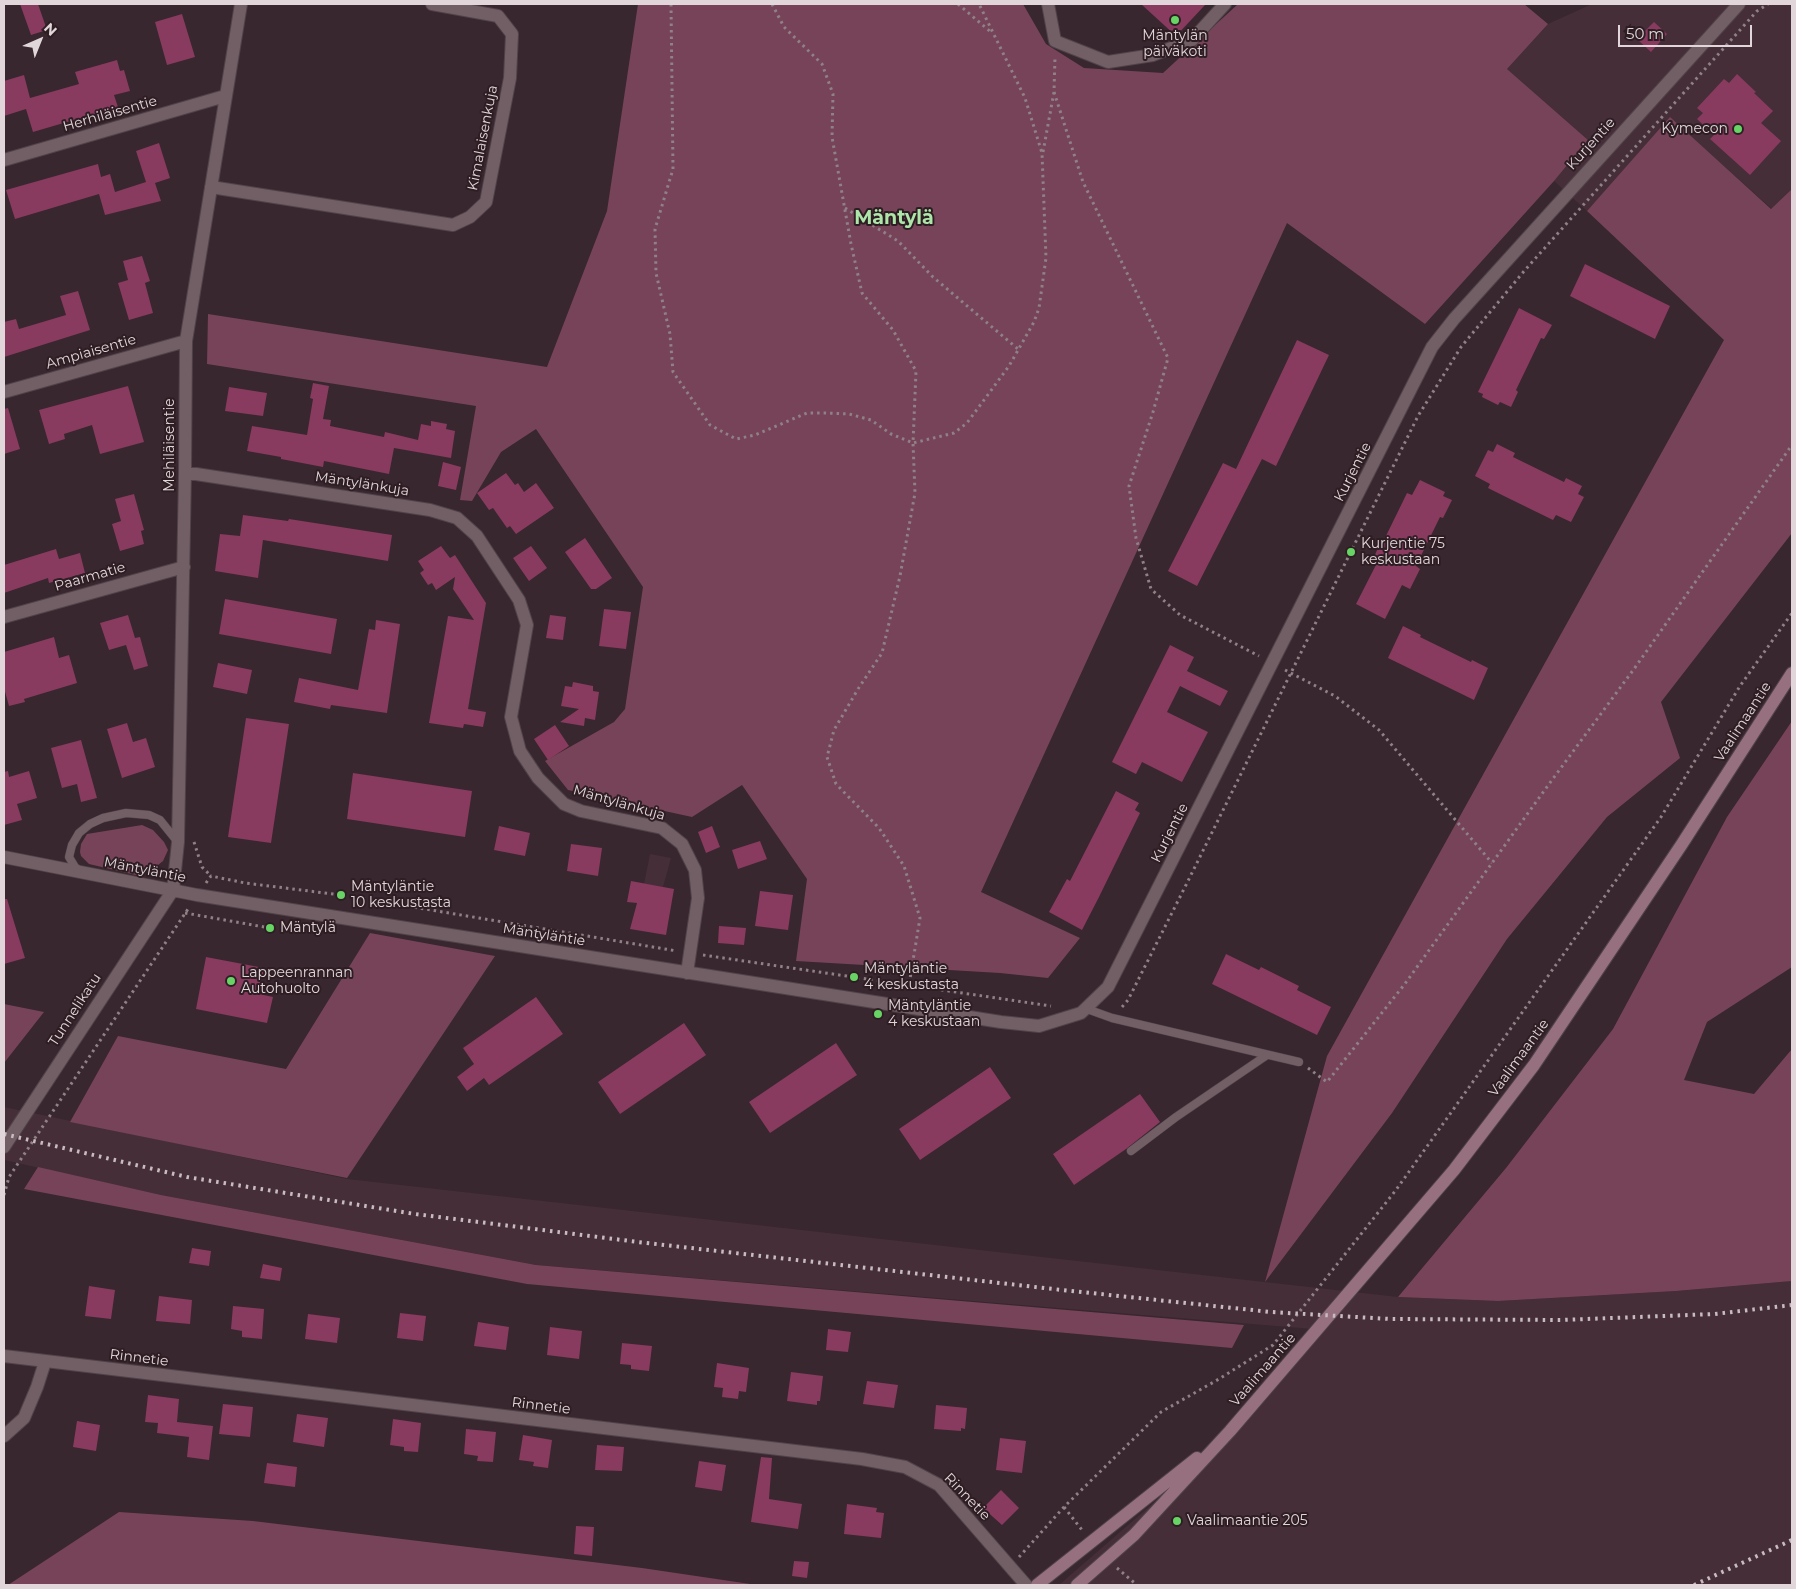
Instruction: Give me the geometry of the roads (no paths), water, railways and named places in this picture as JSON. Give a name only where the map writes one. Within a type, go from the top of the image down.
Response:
[{"type":"main road","name":"Vaalimaantie","points":[[1077,1585],[1134,1535],[1230,1431],[1454,1170],[1534,1065],[1682,844],[1792,673]]},
{"type":"main road","name":"Vaalimaantie","points":[[1037,1585],[1230,1431]]},
{"type":"street","name":"Mehiläisentie","points":[[172,890],[178,842],[184,567],[186,341],[241,4]]},
{"type":"street","name":"Kimalaisenkuja","points":[[211,187],[453,225],[470,217],[486,202],[510,78],[512,34],[498,16],[432,4]]},
{"type":"street","points":[[1048,4],[1055,41],[1108,62],[1153,55],[1192,40],[1225,4]]},
{"type":"street","name":"Kurjentie","points":[[1080,1013],[1108,987],[1432,348],[1454,319],[1739,4]]},
{"type":"street","name":"Herhiläisentie","points":[[4,160],[225,96]]},
{"type":"street","name":"Ampiaisentie","points":[[4,392],[186,341]]},
{"type":"street","name":"Mäntylänkuja","points":[[185,474],[196,474],[430,510],[457,518],[477,536],[519,600],[527,625],[510,717],[520,750],[538,778],[564,804],[581,811],[662,828],[682,844],[695,870],[698,898],[687,973]]},
{"type":"street","name":"Paarmatie","points":[[4,617],[184,567]]},
{"type":"street","name":"Mäntyläntie","points":[[4,857],[197,895],[1001,1022],[1039,1026],[1080,1013]]},
{"type":"street","name":"Tunnelikatu","points":[[4,1147],[172,890]]},
{"type":"street","name":"Rinnetie","points":[[4,1356],[862,1459],[905,1467],[939,1486],[1026,1585]]},
{"type":"street","points":[[4,1436],[24,1418],[45,1362]]},
{"type":"lane","points":[[83,874],[75,867],[69,857],[72,845],[79,833],[90,824],[103,818],[126,812],[149,815],[160,820],[178,842]]},
{"type":"lane","points":[[1080,1013],[1112,1018],[1299,1062]]},
{"type":"lane","points":[[1131,1151],[1176,1117],[1267,1055]]},
{"type":"railway","points":[[4,1134],[187,1177],[415,1214],[638,1242],[1271,1312],[1390,1319],[1561,1320],[1715,1314],[1792,1305]]},
{"type":"railway","points":[[1694,1585],[1792,1540]]},
{"type":"place","name":"Mäntylän päiväkoti","points":[[1175,20]]},
{"type":"place","name":"Kymecon","points":[[1738,129]]},
{"type":"place","name":"Kurjentie 75 keskustaan","points":[[1351,552]]},
{"type":"place","name":"Mäntyläntie 10 keskustasta","points":[[341,895]]},
{"type":"place","name":"Mäntylä","points":[[270,928]]},
{"type":"place","name":"Mäntyläntie 4 keskustasta","points":[[854,977]]},
{"type":"place","name":"Lappeenrannan Autohuolto","points":[[231,981]]},
{"type":"place","name":"Mäntyläntie 4 keskustaan","points":[[878,1014]]},
{"type":"place","name":"Vaalimaantie 205","points":[[1177,1521]]},
{"type":"district","name":"Mäntylä","points":[[894,218]]}]
